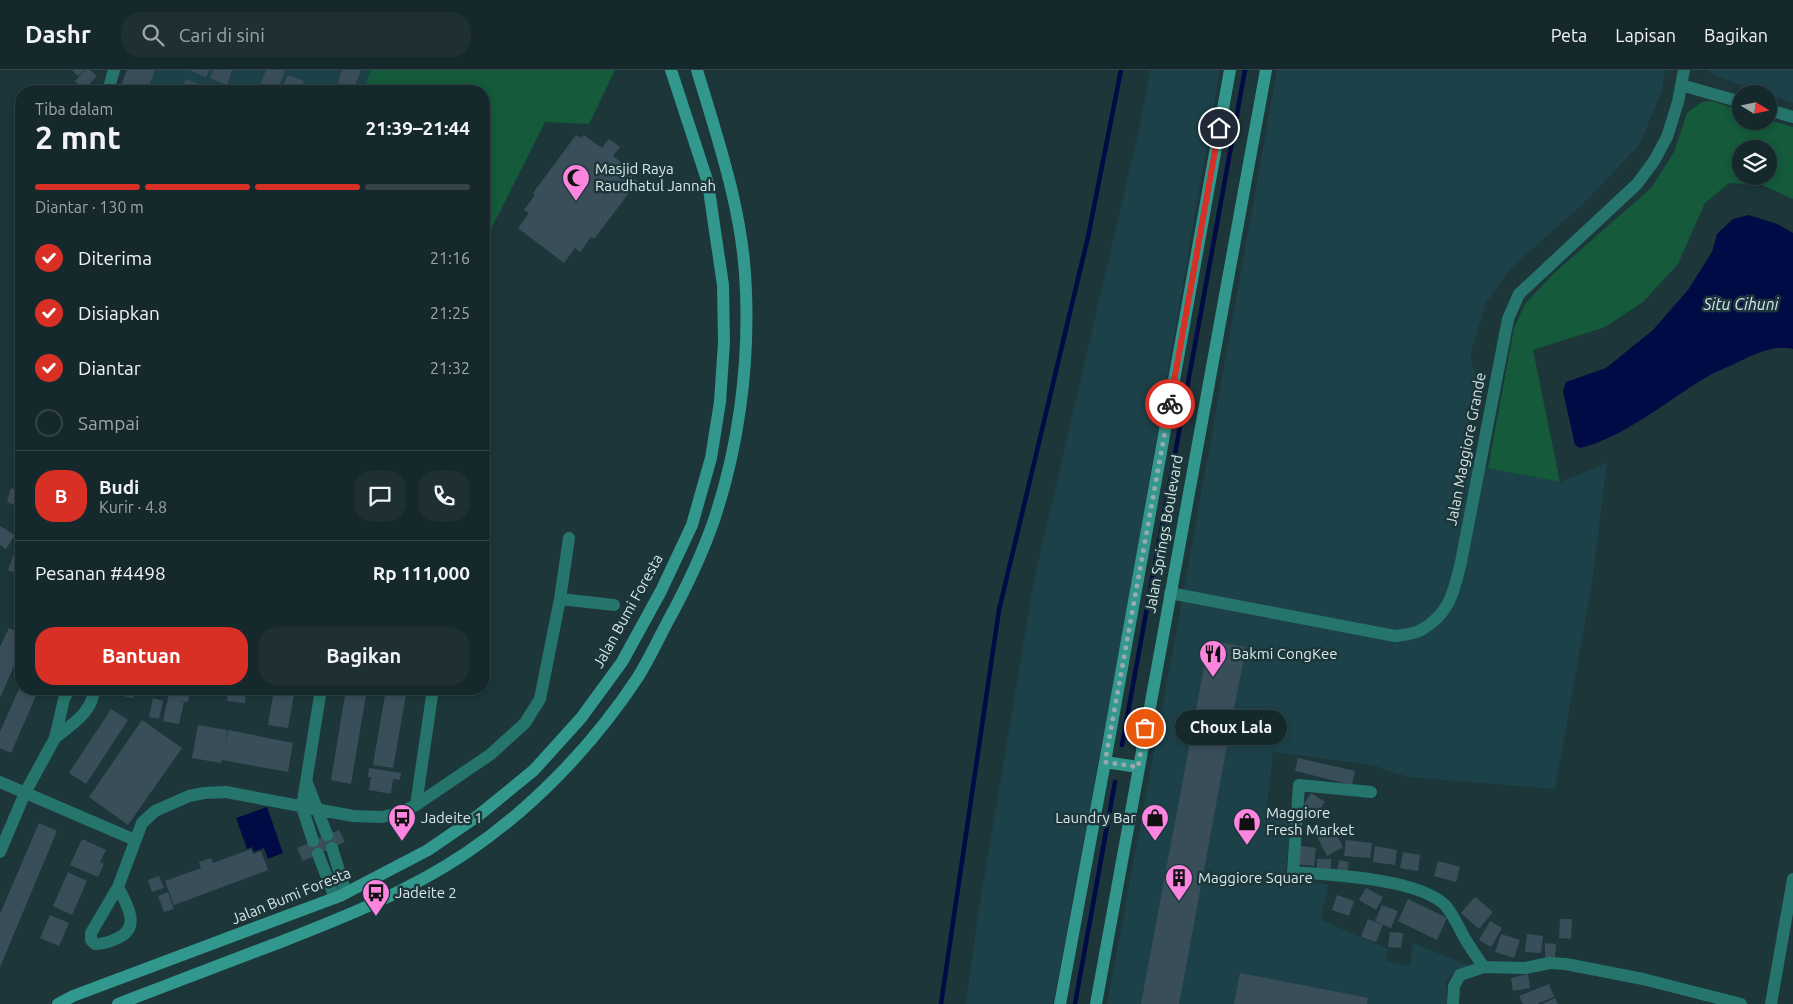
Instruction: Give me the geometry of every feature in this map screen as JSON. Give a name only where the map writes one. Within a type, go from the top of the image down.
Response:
[{"type":"main road","name":"Jalan Bumi Foresta","points":[[58,1004],[73,996],[340,896],[428,850],[479,814],[534,770],[581,718],[622,662],[661,591],[692,525],[711,458],[720,402],[724,333],[723,286],[708,183],[671,70]]},
{"type":"main road","points":[[118,1004],[349,915],[431,875],[467,852],[499,828],[550,784],[603,727],[640,674],[684,590],[713,523],[732,455],[740,406],[747,328],[742,239],[730,178],[697,70]]},
{"type":"main road","name":"Jalan Springs Boulevard","points":[[1060,1004],[1230,70]]},
{"type":"main road","name":"Jalan Springs Boulevard","points":[[1096,1004],[1266,70]]},
{"type":"main road","points":[[685,114],[708,106]]},
{"type":"main road","points":[[1105,762],[1138,767]]},
{"type":"main road","points":[[340,896],[349,915]]},
{"type":"street","points":[[110,85],[114,70]]},
{"type":"street","name":"Jalan Maggiore Grande","points":[[1170,593],[1395,636],[1420,631],[1439,617],[1453,596],[1461,562],[1508,318],[1519,294],[1637,184],[1654,161],[1667,137],[1678,102],[1684,70]]},
{"type":"street","points":[[1681,85],[1732,99]]},
{"type":"street","points":[[1778,113],[1793,117]]},
{"type":"street","points":[[118,887],[142,823],[155,812],[189,796],[226,792],[352,816],[382,818],[416,805],[491,754],[525,723],[540,699],[560,599],[569,538]]},
{"type":"street","points":[[560,599],[614,605]]},
{"type":"street","points":[[0,852],[26,793],[56,738],[66,695]]},
{"type":"street","points":[[56,738],[86,712],[94,695]]},
{"type":"street","points":[[313,841],[302,807],[320,695]]},
{"type":"street","points":[[416,805],[432,695]]},
{"type":"street","points":[[0,782],[135,840]]},
{"type":"street","points":[[307,783],[327,835]]},
{"type":"street","points":[[1372,792],[1299,786],[1293,872],[1368,878],[1413,889],[1432,896],[1446,906],[1467,943],[1484,967]]},
{"type":"street","points":[[332,848],[340,896]]},
{"type":"street","points":[[318,854],[340,896]]},
{"type":"street","points":[[1771,1004],[1793,879]]},
{"type":"street","points":[[1453,1004],[1454,986],[1460,975],[1484,967],[1525,968],[1550,964],[1566,964],[1643,979],[1741,1004]]},
{"type":"shaded area","points":[[127,70],[371,70],[365,85],[123,85]]},
{"type":"shaded area","points":[[1150,70],[1220,70],[1124,626],[1053,1004],[966,1004],[977,921],[1034,580],[1140,125]]},
{"type":"shaded area","points":[[1277,70],[1665,70],[1662,90],[1640,144],[1584,203],[1511,268],[1486,303],[1470,355],[1476,377],[1463,463],[1560,482],[1607,463],[1593,577],[1555,789],[1408,777],[1372,765],[1273,752],[1267,806],[1292,814],[1285,877],[1328,885],[1321,920],[1388,949],[1385,961],[1410,966],[1413,943],[1470,966],[1452,974],[1446,983],[1447,1004],[1107,1004],[1179,617]]},
{"type":"shaded area","points":[[1707,70],[1793,70],[1793,103],[1778,98],[1778,85],[1741,85],[1715,76]]},
{"type":"green space","points":[[371,70],[615,70],[589,124],[545,122],[490,231],[490,85],[365,85]]},
{"type":"green space","points":[[1712,101],[1732,108],[1732,130],[1778,130],[1778,123],[1793,127],[1793,199],[1762,185],[1777,185],[1777,140],[1732,140],[1732,183],[1729,183],[1705,203],[1678,264],[1643,302],[1605,327],[1533,350],[1560,482],[1488,468],[1514,328],[1525,304],[1553,274],[1651,188],[1674,152],[1687,113],[1702,102]]},
{"type":"water","name":"Situ Cihuni","points":[[1749,215],[1777,224],[1793,233],[1793,349],[1772,349],[1751,356],[1705,378],[1611,437],[1580,448],[1575,445],[1563,391],[1566,382],[1606,368],[1653,330],[1688,290],[1712,252],[1717,234],[1733,219]]},
{"type":"water","points":[[267,807],[283,853],[268,859],[264,848],[254,852],[252,847],[247,849],[236,818]]},
{"type":"building","points":[[72,70],[84,70],[78,76]]},
{"type":"building","points":[[85,70],[90,70],[97,76],[89,85],[79,85],[75,81]]},
{"type":"building","points":[[127,70],[155,70],[149,85],[121,85]]},
{"type":"building","points":[[189,70],[209,70],[206,77]]},
{"type":"building","points":[[213,70],[232,70],[227,85],[210,78]]},
{"type":"building","points":[[266,70],[285,70],[279,85],[260,85]]},
{"type":"building","points":[[342,70],[361,70],[355,85],[338,83]]},
{"type":"building","points":[[288,75],[304,81],[302,85],[284,85]]},
{"type":"building","points":[[186,79],[201,85],[184,85]]},
{"type":"building","name":"Masjid Raya Raudhatul Jannah","points":[[576,135],[581,138],[584,135],[602,148],[609,139],[620,147],[613,156],[635,173],[632,177],[638,181],[594,239],[591,237],[580,252],[575,248],[564,263],[518,228],[529,213],[524,210],[535,195],[533,193]]},
{"type":"building","points":[[11,488],[15,490],[15,505],[7,502]]},
{"type":"building","points":[[0,526],[15,535],[6,549],[0,545]]},
{"type":"building","points":[[15,551],[15,573],[8,570]]},
{"type":"building","points":[[9,628],[15,630],[15,664],[0,698],[0,647]]},
{"type":"building","points":[[1209,640],[1246,647],[1179,1004],[1141,1004]]},
{"type":"building","points":[[16,695],[36,695],[11,753],[0,748],[0,732]]},
{"type":"building","points":[[118,695],[134,695],[133,698]]},
{"type":"building","points":[[169,695],[189,695],[188,702],[175,700],[184,702],[179,724],[163,721]]},
{"type":"building","points":[[228,695],[246,695],[245,703],[227,701]]},
{"type":"building","points":[[273,695],[294,695],[288,728],[268,725]]},
{"type":"building","points":[[345,695],[366,695],[351,784],[331,780]]},
{"type":"building","points":[[385,695],[406,695],[393,768],[373,765]]},
{"type":"building","points":[[153,698],[163,701],[159,719],[149,717]]},
{"type":"building","points":[[111,709],[128,720],[86,784],[69,773]]},
{"type":"building","points":[[142,720],[182,748],[128,825],[89,797]]},
{"type":"building","points":[[198,725],[227,730],[225,747],[228,730],[293,743],[288,772],[222,760],[221,763],[192,758]]},
{"type":"building","points":[[1298,758],[1355,771],[1352,785],[1295,771]]},
{"type":"building","points":[[369,768],[401,773],[400,780],[393,779],[391,794],[369,790],[371,777],[368,777]]},
{"type":"building","points":[[1311,793],[1325,802],[1316,815],[1303,805]]},
{"type":"building","points":[[39,823],[57,831],[0,967],[0,914]]},
{"type":"building","points":[[1333,828],[1343,847],[1327,856],[1317,837]]},
{"type":"building","points":[[339,830],[345,842],[303,861],[297,848]]},
{"type":"building","points":[[82,839],[106,850],[100,862],[104,864],[98,877],[70,865]]},
{"type":"building","points":[[1346,840],[1372,843],[1370,858],[1344,856]]},
{"type":"building","points":[[1296,845],[1316,848],[1314,866],[1294,864]]},
{"type":"building","points":[[1375,846],[1397,850],[1395,865],[1373,862]]},
{"type":"building","points":[[251,849],[253,854],[261,851],[268,870],[174,905],[165,881],[201,868],[199,862],[211,858],[213,863]]},
{"type":"building","points":[[1403,852],[1420,855],[1418,871],[1400,868]]},
{"type":"building","points":[[1317,859],[1331,859],[1331,872],[1317,871]]},
{"type":"building","points":[[1339,860],[1349,862],[1347,873],[1337,871]]},
{"type":"building","points":[[1438,861],[1460,867],[1456,882],[1434,876]]},
{"type":"building","points":[[68,872],[87,881],[72,915],[53,906]]},
{"type":"building","points":[[159,876],[164,888],[152,892],[148,880]]},
{"type":"building","points":[[1366,888],[1383,897],[1376,910],[1359,900]]},
{"type":"building","points":[[168,892],[174,909],[164,912],[158,896]]},
{"type":"building","points":[[1337,895],[1354,901],[1349,916],[1332,910]]},
{"type":"building","points":[[1475,897],[1493,912],[1479,929],[1461,913]]},
{"type":"building","points":[[1408,899],[1447,918],[1437,940],[1398,921]]},
{"type":"building","points":[[1382,905],[1398,911],[1391,928],[1375,921]]},
{"type":"building","points":[[50,915],[69,923],[59,946],[40,938]]},
{"type":"building","points":[[1368,919],[1383,925],[1376,942],[1361,937]]},
{"type":"building","points":[[1560,919],[1572,919],[1571,939],[1559,938]]},
{"type":"building","points":[[1490,921],[1502,928],[1491,947],[1479,940]]},
{"type":"building","points":[[1390,932],[1403,933],[1401,948],[1388,947]]},
{"type":"building","points":[[1501,934],[1520,940],[1514,958],[1495,952]]},
{"type":"building","points":[[1527,934],[1543,936],[1541,953],[1525,952]]},
{"type":"building","points":[[1545,943],[1556,944],[1555,958],[1545,958]]},
{"type":"building","points":[[1240,973],[1368,998],[1367,1004],[1234,1004]]},
{"type":"building","points":[[1528,974],[1530,988],[1513,991],[1511,978]]},
{"type":"building","points":[[1549,984],[1554,997],[1537,1004],[1523,1004],[1519,996]]},
{"type":"building","points":[[1555,998],[1558,1004],[1542,1004]]},
{"type":"waterway","points":[[941,1004],[999,610],[1088,237],[1121,70]]},
{"type":"waterway","points":[[1122,745],[1245,70]]},
{"type":"waterway","points":[[1075,1004],[1115,782]]},
{"type":"way so far","points":[[1145,728],[1138,767],[1105,762],[1170,404]]},
{"type":"place","name":"Masjid Raya Raudhatul Jannah","points":[[576,202]]},
{"type":"place","name":"Bakmi CongKee","points":[[1213,678]]},
{"type":"place","name":"Choux Lala","points":[[1145,728]]},
{"type":"place","name":"Jadeite 1","points":[[402,842]]},
{"type":"place","name":"Laundry Bar","points":[[1155,842]]},
{"type":"place","name":"Maggiore Fresh Market","points":[[1247,846]]},
{"type":"place","name":"Maggiore Square","points":[[1179,902]]},
{"type":"place","name":"Jadeite 2","points":[[376,917]]},
{"type":"route","points":[[1170,404],[1219,128]]}]
